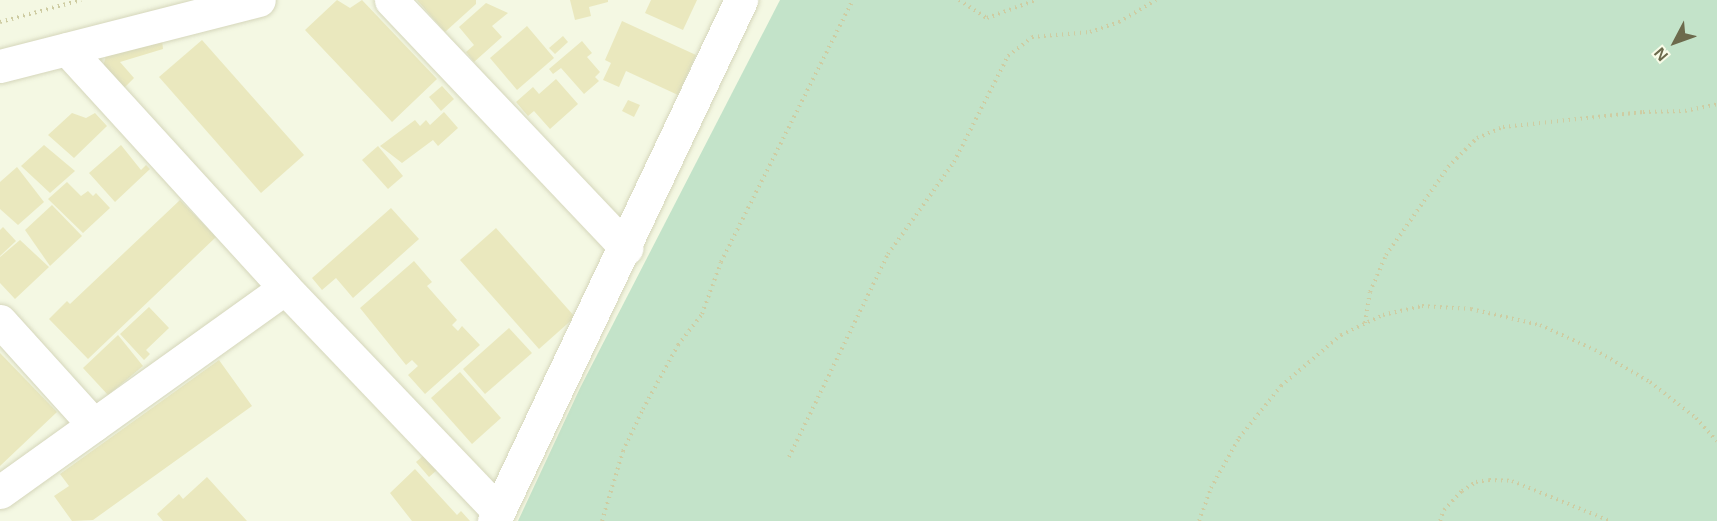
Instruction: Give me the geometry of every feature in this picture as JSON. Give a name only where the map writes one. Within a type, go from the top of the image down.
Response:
[{"type":"street","points":[[0,66],[259,0]]},
{"type":"street","points":[[391,0],[626,248]]},
{"type":"street","points":[[67,49],[496,516],[626,248],[741,0]]},
{"type":"street","points":[[0,492],[285,288]]},
{"type":"street","points":[[0,321],[94,424]]},
{"type":"path","points":[[0,22],[81,0]]},
{"type":"path","points":[[602,521],[623,451],[643,409],[678,345],[702,314],[721,262],[853,0]]},
{"type":"path","points":[[959,0],[987,18],[1036,0]]},
{"type":"path","points":[[789,457],[888,254],[954,162],[1008,56],[1032,37],[1090,32],[1119,22],[1156,0]]},
{"type":"path","points":[[1365,323],[1370,292],[1386,255],[1448,167],[1477,138],[1503,127],[1643,112],[1685,111],[1717,104]]},
{"type":"path","points":[[1199,521],[1211,488],[1239,438],[1281,386],[1341,335],[1365,323],[1422,306],[1471,309],[1540,325],[1594,350],[1650,382],[1696,418],[1717,441]]},
{"type":"path","points":[[1440,521],[1444,510],[1462,491],[1476,482],[1489,480],[1512,481],[1610,521]]},
{"type":"green space","points":[[780,0],[1717,0],[1717,521],[518,521],[580,388]]},
{"type":"building","points":[[337,0],[350,8],[362,0],[437,79],[392,122],[305,30]]},
{"type":"building","points":[[417,0],[476,0],[476,4],[445,32]]},
{"type":"building","points":[[570,0],[608,0],[608,2],[589,7],[591,16],[575,20]]},
{"type":"building","points":[[651,0],[697,0],[683,30],[645,13]]},
{"type":"building","points":[[486,3],[508,13],[492,26],[502,37],[474,62],[466,52],[474,45],[459,27]]},
{"type":"building","points":[[622,21],[696,55],[678,95],[626,71],[619,87],[603,80],[611,63],[605,60]]},
{"type":"building","points":[[527,26],[554,58],[517,90],[490,58]]},
{"type":"building","points":[[563,36],[568,42],[555,54],[549,48]]},
{"type":"building","points":[[162,40],[163,49],[120,62],[134,78],[123,89],[103,67],[106,55]]},
{"type":"building","points":[[202,40],[304,155],[261,193],[159,77]]},
{"type":"building","points":[[582,41],[592,53],[587,57],[600,72],[595,77],[599,81],[584,94],[561,68],[553,74],[549,69]]},
{"type":"building","points":[[556,79],[578,104],[550,129],[534,111],[528,116],[516,102],[533,87],[539,94]]},
{"type":"building","points":[[442,86],[454,99],[441,111],[429,97]]},
{"type":"building","points":[[628,100],[640,105],[634,117],[622,111]]},
{"type":"building","points":[[444,112],[458,128],[438,146],[433,140],[402,163],[380,146],[415,120],[420,126],[426,120],[430,125]]},
{"type":"building","points":[[72,113],[86,118],[95,113],[107,126],[74,158],[48,135]]},
{"type":"building","points":[[44,145],[75,171],[50,193],[21,166]]},
{"type":"building","points":[[121,145],[141,170],[146,165],[150,169],[115,202],[89,173]]},
{"type":"building","points":[[378,146],[403,176],[388,189],[362,160]]},
{"type":"building","points":[[17,167],[44,202],[18,225],[0,209],[0,182]]},
{"type":"building","points":[[67,182],[81,196],[88,191],[93,196],[96,193],[110,208],[83,233],[48,199]]},
{"type":"building","points":[[180,200],[216,237],[88,359],[49,319],[67,301],[70,304]]},
{"type":"building","points":[[52,205],[82,236],[50,266],[25,230]]},
{"type":"building","points":[[391,208],[419,239],[353,298],[336,278],[322,290],[312,278]]},
{"type":"building","points":[[3,227],[16,241],[0,256],[0,230]]},
{"type":"building","points":[[496,228],[575,317],[539,349],[460,260]]},
{"type":"building","points":[[20,240],[49,267],[15,299],[0,283],[0,257]]},
{"type":"building","points":[[414,261],[432,282],[427,286],[457,320],[452,325],[458,331],[462,326],[480,345],[425,394],[408,375],[418,366],[412,360],[406,365],[360,308]]},
{"type":"building","points":[[149,307],[169,328],[146,350],[150,354],[144,360],[120,334]]},
{"type":"building","points":[[509,328],[532,353],[485,394],[463,369]]},
{"type":"building","points":[[118,335],[143,366],[108,395],[83,368]]},
{"type":"building","points":[[0,353],[57,412],[0,466]]},
{"type":"building","points":[[219,360],[252,406],[93,520],[72,521],[54,496],[69,486],[60,474]]},
{"type":"building","points":[[460,372],[501,418],[472,444],[431,398]]},
{"type":"building","points":[[424,455],[437,470],[429,477],[416,462]]},
{"type":"building","points":[[415,469],[457,515],[461,511],[470,521],[412,521],[390,493]]},
{"type":"building","points":[[207,477],[247,521],[163,521],[157,514],[179,494],[183,499]]}]
